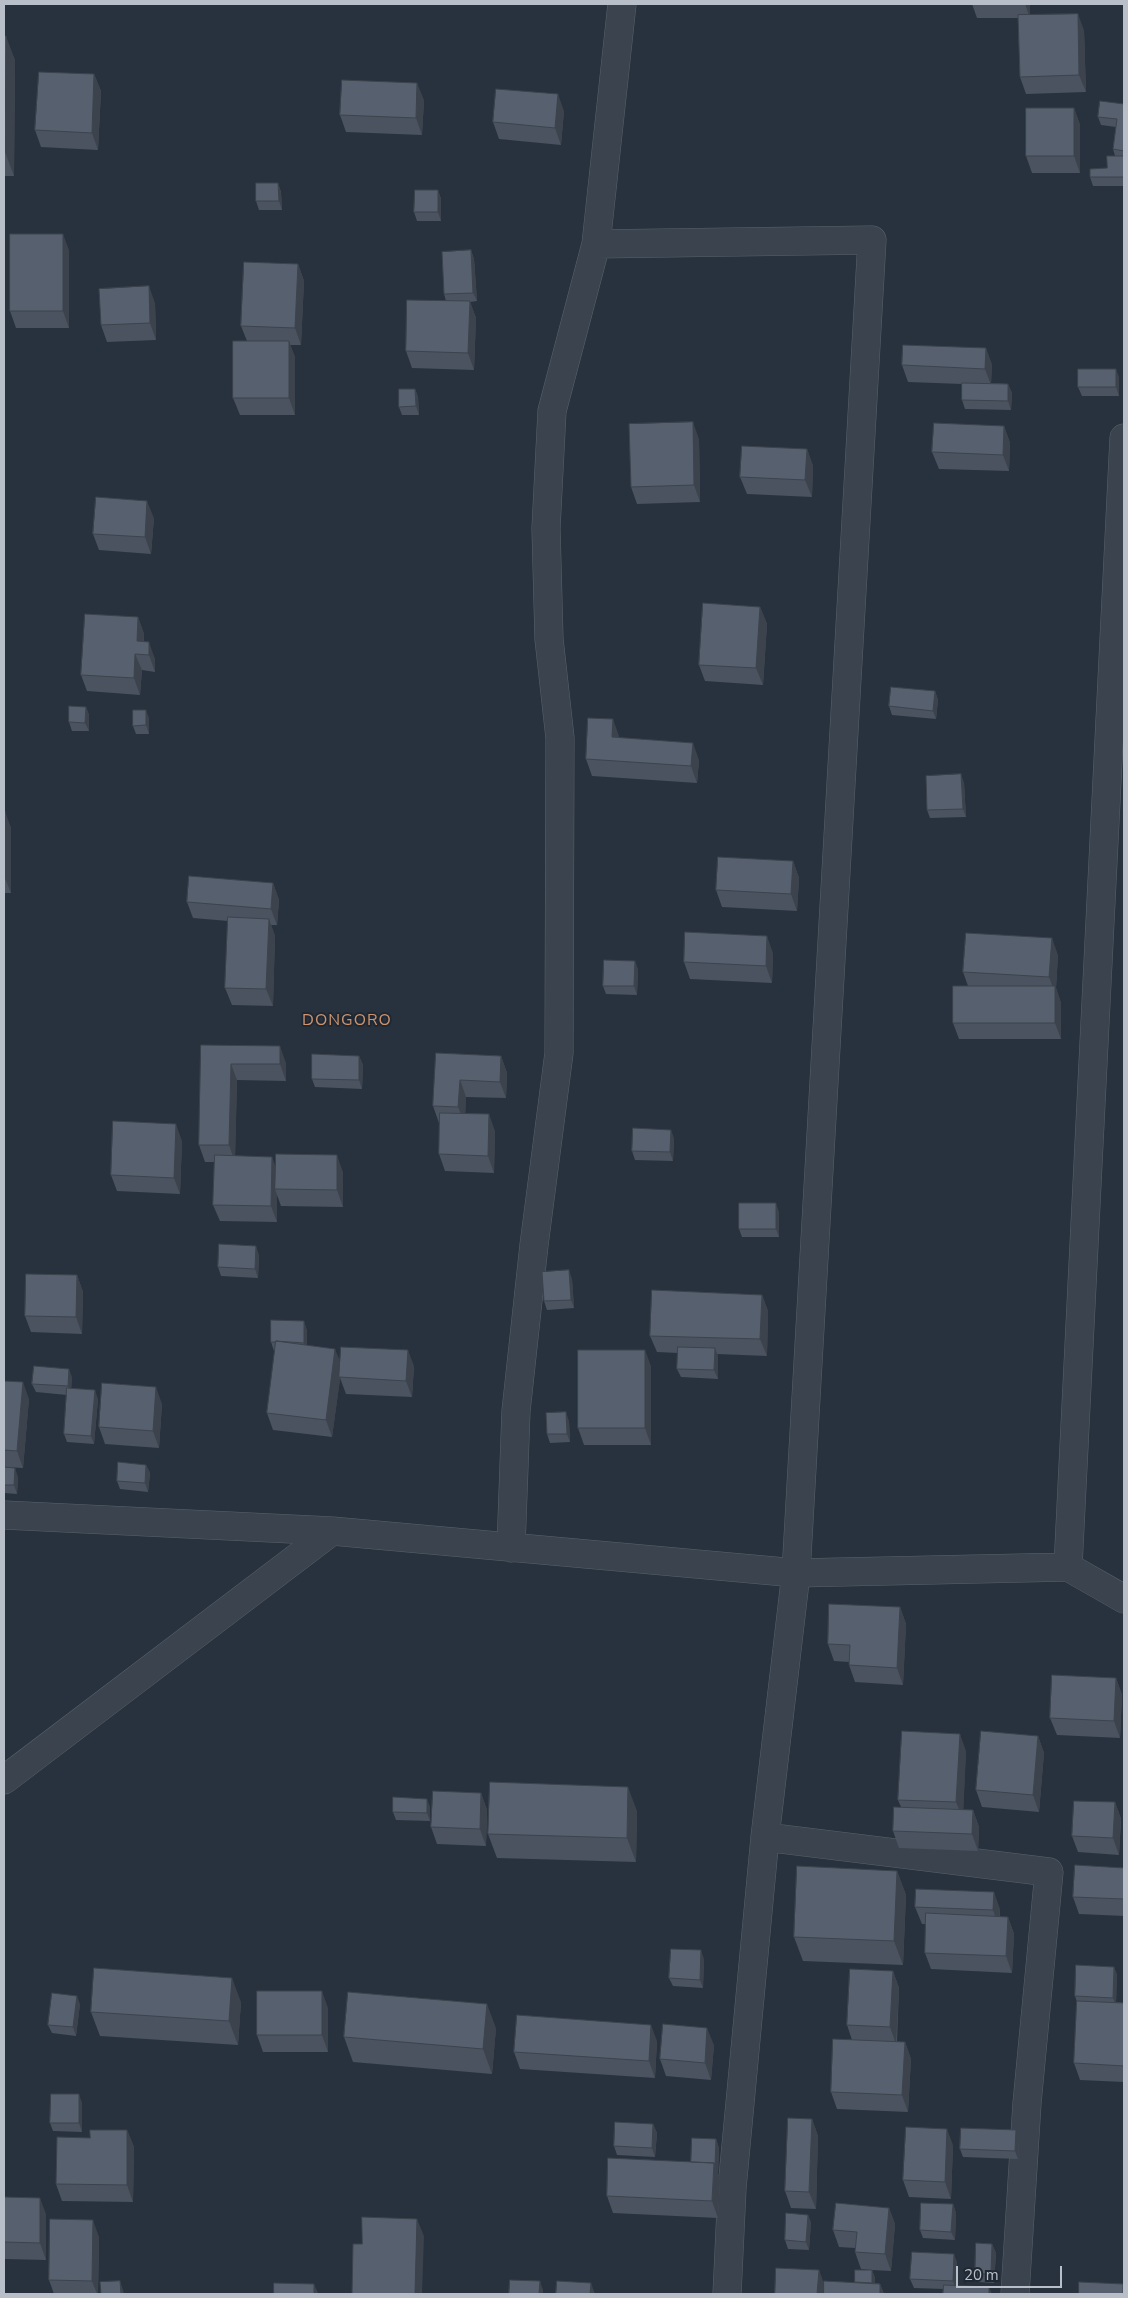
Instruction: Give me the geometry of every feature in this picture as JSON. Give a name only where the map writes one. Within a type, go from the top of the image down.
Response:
[{"type":"street","points":[[511,1548],[516,1411],[534,1245],[559,1054],[560,738],[550,639],[546,528],[552,411],[596,244],[622,4]]},
{"type":"street","points":[[596,244],[872,240],[796,1573],[765,1837],[732,2188],[727,2294]]},
{"type":"street","points":[[1068,1567],[1115,809],[1124,438]]},
{"type":"street","points":[[4,1515],[332,1531],[796,1573],[1068,1567],[1124,1599]]},
{"type":"street","points":[[4,1780],[332,1531]]},
{"type":"street","points":[[765,1837],[1049,1872],[1028,2103],[1015,2294]]},
{"type":"building","points":[[1078,14],[1079,75],[1020,77],[1018,15]]},
{"type":"building","points":[[4,36],[6,36],[5,152],[4,152]]},
{"type":"building","points":[[39,72],[94,74],[92,133],[35,130]]},
{"type":"building","points":[[342,80],[417,83],[416,118],[340,115]]},
{"type":"building","points":[[496,89],[558,94],[555,128],[493,122]]},
{"type":"building","points":[[1100,101],[1124,104],[1124,151],[1113,149],[1117,119],[1098,117]]},
{"type":"building","points":[[1026,108],[1074,108],[1074,156],[1026,156]]},
{"type":"building","points":[[1107,156],[1124,156],[1124,177],[1090,177],[1090,169],[1107,168]]},
{"type":"building","points":[[256,183],[278,183],[279,201],[256,201]]},
{"type":"building","points":[[415,190],[438,190],[438,212],[414,212]]},
{"type":"building","points":[[10,234],[63,234],[63,311],[10,311]]},
{"type":"building","points":[[471,250],[473,293],[444,294],[442,252]]},
{"type":"building","points":[[244,262],[298,264],[295,328],[241,326]]},
{"type":"building","points":[[149,286],[150,323],[101,325],[99,289]]},
{"type":"building","points":[[407,300],[470,301],[468,353],[406,351]]},
{"type":"building","points":[[233,341],[289,341],[289,398],[233,398]]},
{"type":"building","points":[[903,345],[986,348],[985,369],[902,365]]},
{"type":"building","points":[[1078,369],[1116,369],[1116,387],[1078,387]]},
{"type":"building","points":[[962,383],[1008,384],[1008,401],[962,400]]},
{"type":"building","points":[[399,389],[415,389],[416,406],[399,407]]},
{"type":"building","points":[[693,422],[694,485],[631,487],[629,424]]},
{"type":"building","points":[[934,423],[1004,426],[1003,455],[932,452]]},
{"type":"building","points":[[742,446],[807,449],[805,480],[740,477]]},
{"type":"building","points":[[96,497],[147,501],[145,537],[93,534]]},
{"type":"building","points":[[703,603],[760,607],[756,668],[699,665]]},
{"type":"building","points":[[85,614],[138,617],[137,641],[149,642],[149,655],[135,654],[134,678],[81,675]]},
{"type":"building","points":[[891,687],[935,691],[933,711],[889,706]]},
{"type":"building","points":[[69,706],[86,707],[85,723],[69,722]]},
{"type":"building","points":[[133,710],[146,710],[146,725],[133,726]]},
{"type":"building","points":[[588,718],[613,719],[612,737],[693,743],[691,766],[586,759]]},
{"type":"building","points":[[961,774],[963,809],[927,810],[926,776]]},
{"type":"building","points":[[4,811],[5,811],[4,876]]},
{"type":"building","points":[[718,857],[793,861],[791,894],[716,890]]},
{"type":"building","points":[[189,876],[273,883],[271,909],[187,902]]},
{"type":"building","points":[[228,917],[269,919],[266,989],[225,988]]},
{"type":"building","points":[[685,932],[767,936],[766,966],[684,962]]},
{"type":"building","points":[[966,933],[1052,938],[1049,977],[963,972]]},
{"type":"building","points":[[604,960],[635,961],[634,986],[603,986]]},
{"type":"building","points":[[953,986],[1055,986],[1055,1023],[953,1023]]},
{"type":"building","points":[[201,1045],[280,1046],[280,1064],[231,1064],[229,1145],[199,1145]]},
{"type":"building","points":[[436,1053],[501,1056],[500,1082],[460,1080],[458,1107],[433,1106]]},
{"type":"building","points":[[312,1054],[359,1056],[359,1080],[312,1079]]},
{"type":"building","points":[[440,1113],[489,1114],[488,1156],[439,1154]]},
{"type":"building","points":[[113,1121],[176,1124],[174,1178],[111,1175]]},
{"type":"building","points":[[633,1128],[671,1130],[670,1152],[632,1151]]},
{"type":"building","points":[[276,1154],[337,1155],[337,1190],[275,1189]]},
{"type":"building","points":[[215,1155],[272,1157],[271,1206],[213,1205]]},
{"type":"building","points":[[739,1203],[776,1203],[776,1229],[739,1229]]},
{"type":"building","points":[[219,1244],[256,1246],[255,1269],[218,1267]]},
{"type":"building","points":[[569,1270],[571,1300],[544,1301],[542,1272]]},
{"type":"building","points":[[26,1274],[77,1275],[76,1317],[25,1316]]},
{"type":"building","points":[[652,1290],[762,1295],[760,1339],[650,1336]]},
{"type":"building","points":[[271,1320],[304,1321],[304,1343],[271,1342]]},
{"type":"building","points":[[276,1341],[335,1349],[326,1420],[267,1413]]},
{"type":"building","points":[[341,1347],[408,1350],[406,1381],[339,1377]]},
{"type":"building","points":[[678,1347],[715,1348],[714,1370],[677,1369]]},
{"type":"building","points":[[578,1350],[645,1350],[645,1428],[578,1428]]},
{"type":"building","points":[[34,1366],[69,1369],[68,1386],[32,1384]]},
{"type":"building","points":[[4,1381],[23,1382],[17,1451],[4,1450]]},
{"type":"building","points":[[102,1383],[156,1387],[153,1431],[99,1427]]},
{"type":"building","points":[[67,1388],[95,1390],[91,1436],[64,1434]]},
{"type":"building","points":[[566,1412],[567,1434],[547,1434],[546,1413]]},
{"type":"building","points":[[118,1462],[146,1465],[145,1483],[117,1481]]},
{"type":"building","points":[[4,1467],[15,1468],[14,1485],[4,1485]]},
{"type":"building","points":[[829,1604],[900,1607],[897,1668],[849,1665],[850,1645],[828,1644]]},
{"type":"building","points":[[1052,1675],[1116,1678],[1114,1721],[1050,1718]]},
{"type":"building","points":[[902,1731],[960,1734],[956,1802],[898,1800]]},
{"type":"building","points":[[981,1731],[1038,1736],[1033,1795],[976,1790]]},
{"type":"building","points":[[490,1782],[628,1787],[627,1838],[488,1834]]},
{"type":"building","points":[[433,1791],[481,1793],[480,1829],[431,1827]]},
{"type":"building","points":[[393,1797],[427,1799],[427,1813],[393,1812]]},
{"type":"building","points":[[1074,1801],[1115,1802],[1113,1838],[1072,1836]]},
{"type":"building","points":[[894,1807],[973,1810],[972,1834],[893,1831]]},
{"type":"building","points":[[1075,1865],[1124,1868],[1124,1899],[1073,1897]]},
{"type":"building","points":[[797,1866],[897,1871],[894,1941],[794,1937]]},
{"type":"building","points":[[916,1889],[994,1892],[993,1910],[915,1907]]},
{"type":"building","points":[[926,1913],[1008,1917],[1006,1956],[925,1953]]},
{"type":"building","points":[[671,1949],[701,1950],[700,1980],[669,1978]]},
{"type":"building","points":[[1076,1965],[1114,1967],[1113,1998],[1075,1996]]},
{"type":"building","points":[[94,1968],[232,1978],[229,2021],[91,2012]]},
{"type":"building","points":[[850,1969],[893,1971],[890,2027],[847,2025]]},
{"type":"building","points":[[257,1991],[322,1991],[322,2035],[257,2035]]},
{"type":"building","points":[[348,1992],[487,2004],[483,2049],[344,2037]]},
{"type":"building","points":[[52,1993],[77,1996],[73,2027],[48,2025]]},
{"type":"building","points":[[1077,2001],[1124,2003],[1124,2066],[1074,2063]]},
{"type":"building","points":[[517,2015],[651,2025],[649,2061],[514,2052]]},
{"type":"building","points":[[663,2024],[707,2028],[705,2063],[660,2059]]},
{"type":"building","points":[[833,2039],[905,2042],[902,2095],[831,2092]]},
{"type":"building","points":[[51,2094],[79,2094],[79,2123],[50,2123]]},
{"type":"building","points":[[788,2118],[812,2119],[809,2192],[785,2191]]},
{"type":"building","points":[[615,2122],[653,2124],[652,2148],[614,2146]]},
{"type":"building","points":[[906,2127],[947,2129],[945,2182],[903,2180]]},
{"type":"building","points":[[961,2128],[1016,2130],[1015,2151],[960,2149]]},
{"type":"building","points":[[90,2130],[127,2130],[127,2185],[56,2184],[57,2137],[90,2138]]},
{"type":"building","points":[[692,2138],[716,2139],[715,2165],[714,2163],[691,2162]]},
{"type":"building","points":[[608,2158],[714,2163],[712,2201],[607,2196]]},
{"type":"building","points":[[4,2197],[40,2198],[40,2243],[4,2242]]},
{"type":"building","points":[[836,2203],[889,2208],[885,2254],[855,2252],[857,2232],[833,2230]]},
{"type":"building","points":[[921,2203],[953,2204],[951,2232],[920,2230]]},
{"type":"building","points":[[786,2213],[808,2215],[806,2242],[785,2240]]},
{"type":"building","points":[[362,2217],[417,2219],[415,2294],[352,2294],[353,2244],[362,2244]]},
{"type":"building","points":[[50,2219],[93,2220],[92,2281],[49,2280]]},
{"type":"building","points":[[976,2243],[992,2244],[991,2274],[975,2274]]},
{"type":"building","points":[[912,2252],[954,2254],[953,2281],[910,2279]]},
{"type":"building","points":[[776,2268],[819,2270],[817,2294],[775,2294]]},
{"type":"building","points":[[855,2270],[872,2270],[872,2283],[855,2282]]},
{"type":"building","points":[[510,2280],[540,2281],[539,2294],[509,2294]]},
{"type":"building","points":[[120,2281],[121,2294],[101,2294],[100,2282]]},
{"type":"building","points":[[557,2281],[591,2283],[590,2294],[556,2294]]},
{"type":"building","points":[[824,2281],[880,2284],[880,2294],[824,2294]]},
{"type":"building","points":[[1079,2282],[1123,2284],[1123,2294],[1079,2294]]},
{"type":"building","points":[[274,2283],[314,2284],[314,2294],[274,2294]]},
{"type":"building","points":[[944,2285],[989,2287],[989,2294],[943,2294]]},
{"type":"district","name":"DONGORO","points":[[347,1021]]}]
